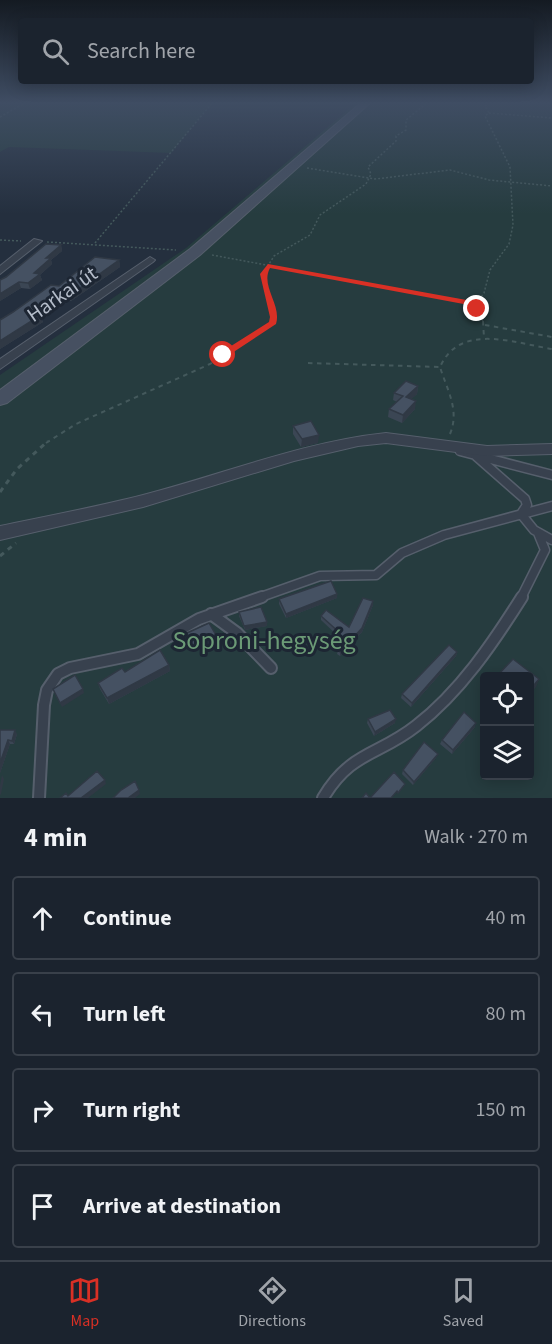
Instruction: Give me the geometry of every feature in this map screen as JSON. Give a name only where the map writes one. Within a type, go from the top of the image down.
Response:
[{"type":"main road","points":[[0,399],[195,252],[326,139]]},
{"type":"street","points":[[0,271],[37,242]]},
{"type":"street","name":"Harkai út","points":[[0,365],[150,260]]},
{"type":"street","points":[[0,533],[143,501],[292,456],[358,441],[386,438],[488,451],[552,449]]},
{"type":"lane","points":[[443,447],[552,476]]},
{"type":"lane","points":[[476,456],[525,499],[527,505],[521,514]]},
{"type":"lane","points":[[39,798],[44,705],[47,690],[58,674],[70,668],[138,654],[211,614],[320,576],[376,575],[402,553],[444,535],[552,506]]},
{"type":"lane","points":[[521,514],[525,522],[538,533],[552,540]]},
{"type":"lane","points":[[323,798],[334,778],[417,725],[462,678],[490,643],[539,567],[545,550],[538,533]]},
{"type":"lane","points":[[211,614],[237,633],[271,668]]},
{"type":"path","points":[[95,244],[182,139]]},
{"type":"path","points":[[0,492],[25,458],[65,429],[193,373],[272,324],[274,317],[263,274],[274,256],[310,235],[320,215],[366,184],[369,178],[368,167],[396,139]]},
{"type":"path","points":[[61,242],[195,252],[472,303],[478,301],[484,293],[490,270],[513,236],[510,167],[496,139]]},
{"type":"path","points":[[295,167],[338,171],[369,178],[390,178],[450,170],[489,180],[552,186]]},
{"type":"path","points":[[472,303],[485,325],[484,338]]},
{"type":"path","points":[[485,325],[552,337]]},
{"type":"path","points":[[443,447],[456,422],[455,408],[440,367],[446,354],[456,344],[473,338],[484,338],[552,349]]},
{"type":"path","points":[[308,363],[440,367]]},
{"type":"green space","points":[[0,139],[182,139],[171,153],[9,147],[0,152]]},
{"type":"green space","name":"Soproni-hegység","points":[[313,139],[552,139],[552,798],[0,798],[0,375],[186,248]]},
{"type":"building","points":[[46,244],[61,245],[46,258],[51,258],[34,273],[40,274],[28,283],[19,282],[0,294],[0,280]]},
{"type":"building","points":[[95,257],[119,260],[70,295],[65,294],[38,314],[41,315],[0,341],[0,320],[51,285],[59,286]]},
{"type":"building","points":[[406,381],[418,386],[406,397],[416,401],[403,415],[389,409],[403,396],[394,393]]},
{"type":"building","points":[[311,421],[319,435],[302,439],[293,426]]},
{"type":"building","points":[[331,581],[337,594],[286,614],[279,599]]},
{"type":"building","points":[[363,598],[373,601],[362,628],[340,652],[338,650],[340,644],[335,640],[340,633],[321,616],[326,610],[349,627]]},
{"type":"building","points":[[261,607],[267,622],[244,626],[239,612]]},
{"type":"building","points":[[209,623],[217,637],[193,648],[187,633]]},
{"type":"building","points":[[449,645],[457,652],[412,703],[402,694]]},
{"type":"building","points":[[160,650],[169,665],[107,698],[98,683],[122,668],[125,672]]},
{"type":"building","points":[[513,659],[530,672],[501,672]]},
{"type":"building","points":[[75,675],[83,689],[60,703],[53,689]]},
{"type":"building","points":[[534,675],[539,679],[534,685]]},
{"type":"building","points":[[390,710],[396,719],[375,732],[368,719]]},
{"type":"building","points":[[464,712],[476,723],[453,750],[442,740]]},
{"type":"building","points":[[0,730],[15,730],[12,741],[8,740],[0,763]]},
{"type":"building","points":[[424,742],[438,754],[414,782],[403,770]]},
{"type":"building","points":[[97,771],[105,780],[81,798],[60,798],[66,793],[68,796]]},
{"type":"building","points":[[394,772],[405,784],[391,798],[370,798]]},
{"type":"building","points":[[135,781],[139,790],[128,798],[113,798],[121,790]]},
{"type":"route","points":[[223,355],[272,324],[274,317],[263,274],[268,266],[472,303],[477,309]]}]
